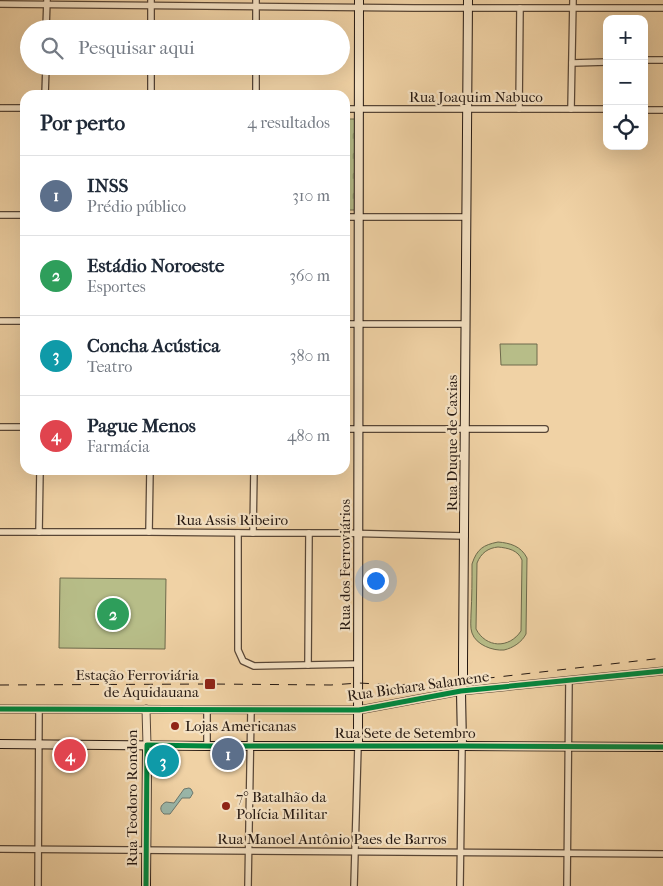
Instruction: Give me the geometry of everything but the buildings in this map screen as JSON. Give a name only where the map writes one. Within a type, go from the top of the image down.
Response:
[{"type":"main road","name":"Rua dos Ferroviários","points":[[359,4],[359,710]]},
{"type":"main road","name":"Rua Duque de Caxias","points":[[462,746],[468,4]]},
{"type":"main road","name":"Rua Bichara Salamene","points":[[358,746],[359,710]]},
{"type":"main road","name":"Rua Sete de Setembro","points":[[0,744],[663,747]]},
{"type":"main road","name":"Rua Teodoro Rondon","points":[[146,745],[146,886]]},
{"type":"street","points":[[414,0],[414,8]]},
{"type":"street","points":[[571,109],[572,0]]},
{"type":"street","points":[[0,4],[47,2],[256,3],[359,4],[414,8],[468,4],[520,8],[663,8]]},
{"type":"street","points":[[46,20],[47,2]]},
{"type":"street","points":[[151,3],[151,20]]},
{"type":"street","points":[[256,3],[256,20]]},
{"type":"street","points":[[519,109],[520,8]]},
{"type":"street","points":[[648,60],[663,60]]},
{"type":"street","points":[[572,63],[603,62]]},
{"type":"street","points":[[45,90],[46,75]]},
{"type":"street","points":[[151,75],[151,90]]},
{"type":"street","points":[[256,75],[256,90]]},
{"type":"street","points":[[0,108],[20,108]]},
{"type":"street","name":"Rua Joaquim Nabuco","points":[[350,109],[603,109]]},
{"type":"street","points":[[648,110],[663,110]]},
{"type":"street","points":[[0,215],[20,215]]},
{"type":"street","points":[[350,217],[466,217]]},
{"type":"street","points":[[0,321],[20,321]]},
{"type":"street","points":[[350,324],[466,324]]},
{"type":"street","points":[[0,427],[20,427]]},
{"type":"street","points":[[350,429],[545,429]]},
{"type":"street","points":[[39,532],[40,475]]},
{"type":"street","points":[[149,532],[150,475]]},
{"type":"street","points":[[253,534],[254,475]]},
{"type":"street","name":"Rua Assis Ribeiro","points":[[0,532],[359,533],[464,536]]},
{"type":"street","points":[[238,533],[238,650],[243,661],[254,666],[359,664]]},
{"type":"street","points":[[308,665],[309,533]]},
{"type":"street","name":"Rua Bichara Salamene","points":[[0,709],[359,710],[462,691],[663,671]]},
{"type":"street","points":[[567,886],[569,680]]},
{"type":"street","points":[[38,886],[39,709]]},
{"type":"street","name":"Rua Teodoro Rondon","points":[[146,709],[146,745]]},
{"type":"street","points":[[207,710],[207,746]]},
{"type":"street","points":[[248,886],[251,710]]},
{"type":"street","points":[[354,886],[358,746]]},
{"type":"street","name":"Rua Duque de Caxias","points":[[460,886],[462,746]]},
{"type":"street","name":"Rua Manoel Antônio Paes de Barros","points":[[0,849],[663,854]]},
{"type":"green space","points":[[350,119],[356,119],[356,210],[350,210]]},
{"type":"green space","points":[[500,344],[537,344],[537,365],[501,365]]},
{"type":"green space","points":[[493,543],[511,544],[522,551],[527,558],[526,634],[517,644],[504,650],[490,648],[481,644],[474,637],[471,629],[472,564],[478,551],[484,546]],"holes":[[[498,547],[515,552],[522,560],[521,631],[510,641],[498,644],[486,640],[476,629],[477,563],[488,550]]]},
{"type":"green space","points":[[60,578],[166,579],[165,649],[59,648]]},
{"type":"shaded area","points":[[189,788],[193,793],[190,798],[182,798],[170,814],[162,812],[162,805],[166,802],[174,803],[184,789]]},
{"type":"railway","points":[[0,685],[331,685],[359,683],[395,685],[463,681],[663,658]]},
{"type":"cycle path","points":[[0,709],[359,710],[461,691],[663,671]]},
{"type":"cycle path","points":[[146,886],[147,745],[663,747]]},
{"type":"place","name":"Estádio Noroeste","points":[[113,614]]},
{"type":"place","name":"Estação Ferroviária de Aquidauana","points":[[210,684]]},
{"type":"place","name":"Lojas Americanas","points":[[175,726]]},
{"type":"place","name":"INSS","points":[[228,754]]},
{"type":"place","name":"Pague Menos","points":[[70,755]]},
{"type":"place","name":"Concha Acústica","points":[[163,761]]},
{"type":"place","name":"7° Batalhão da Polícia Militar","points":[[226,806]]}]
